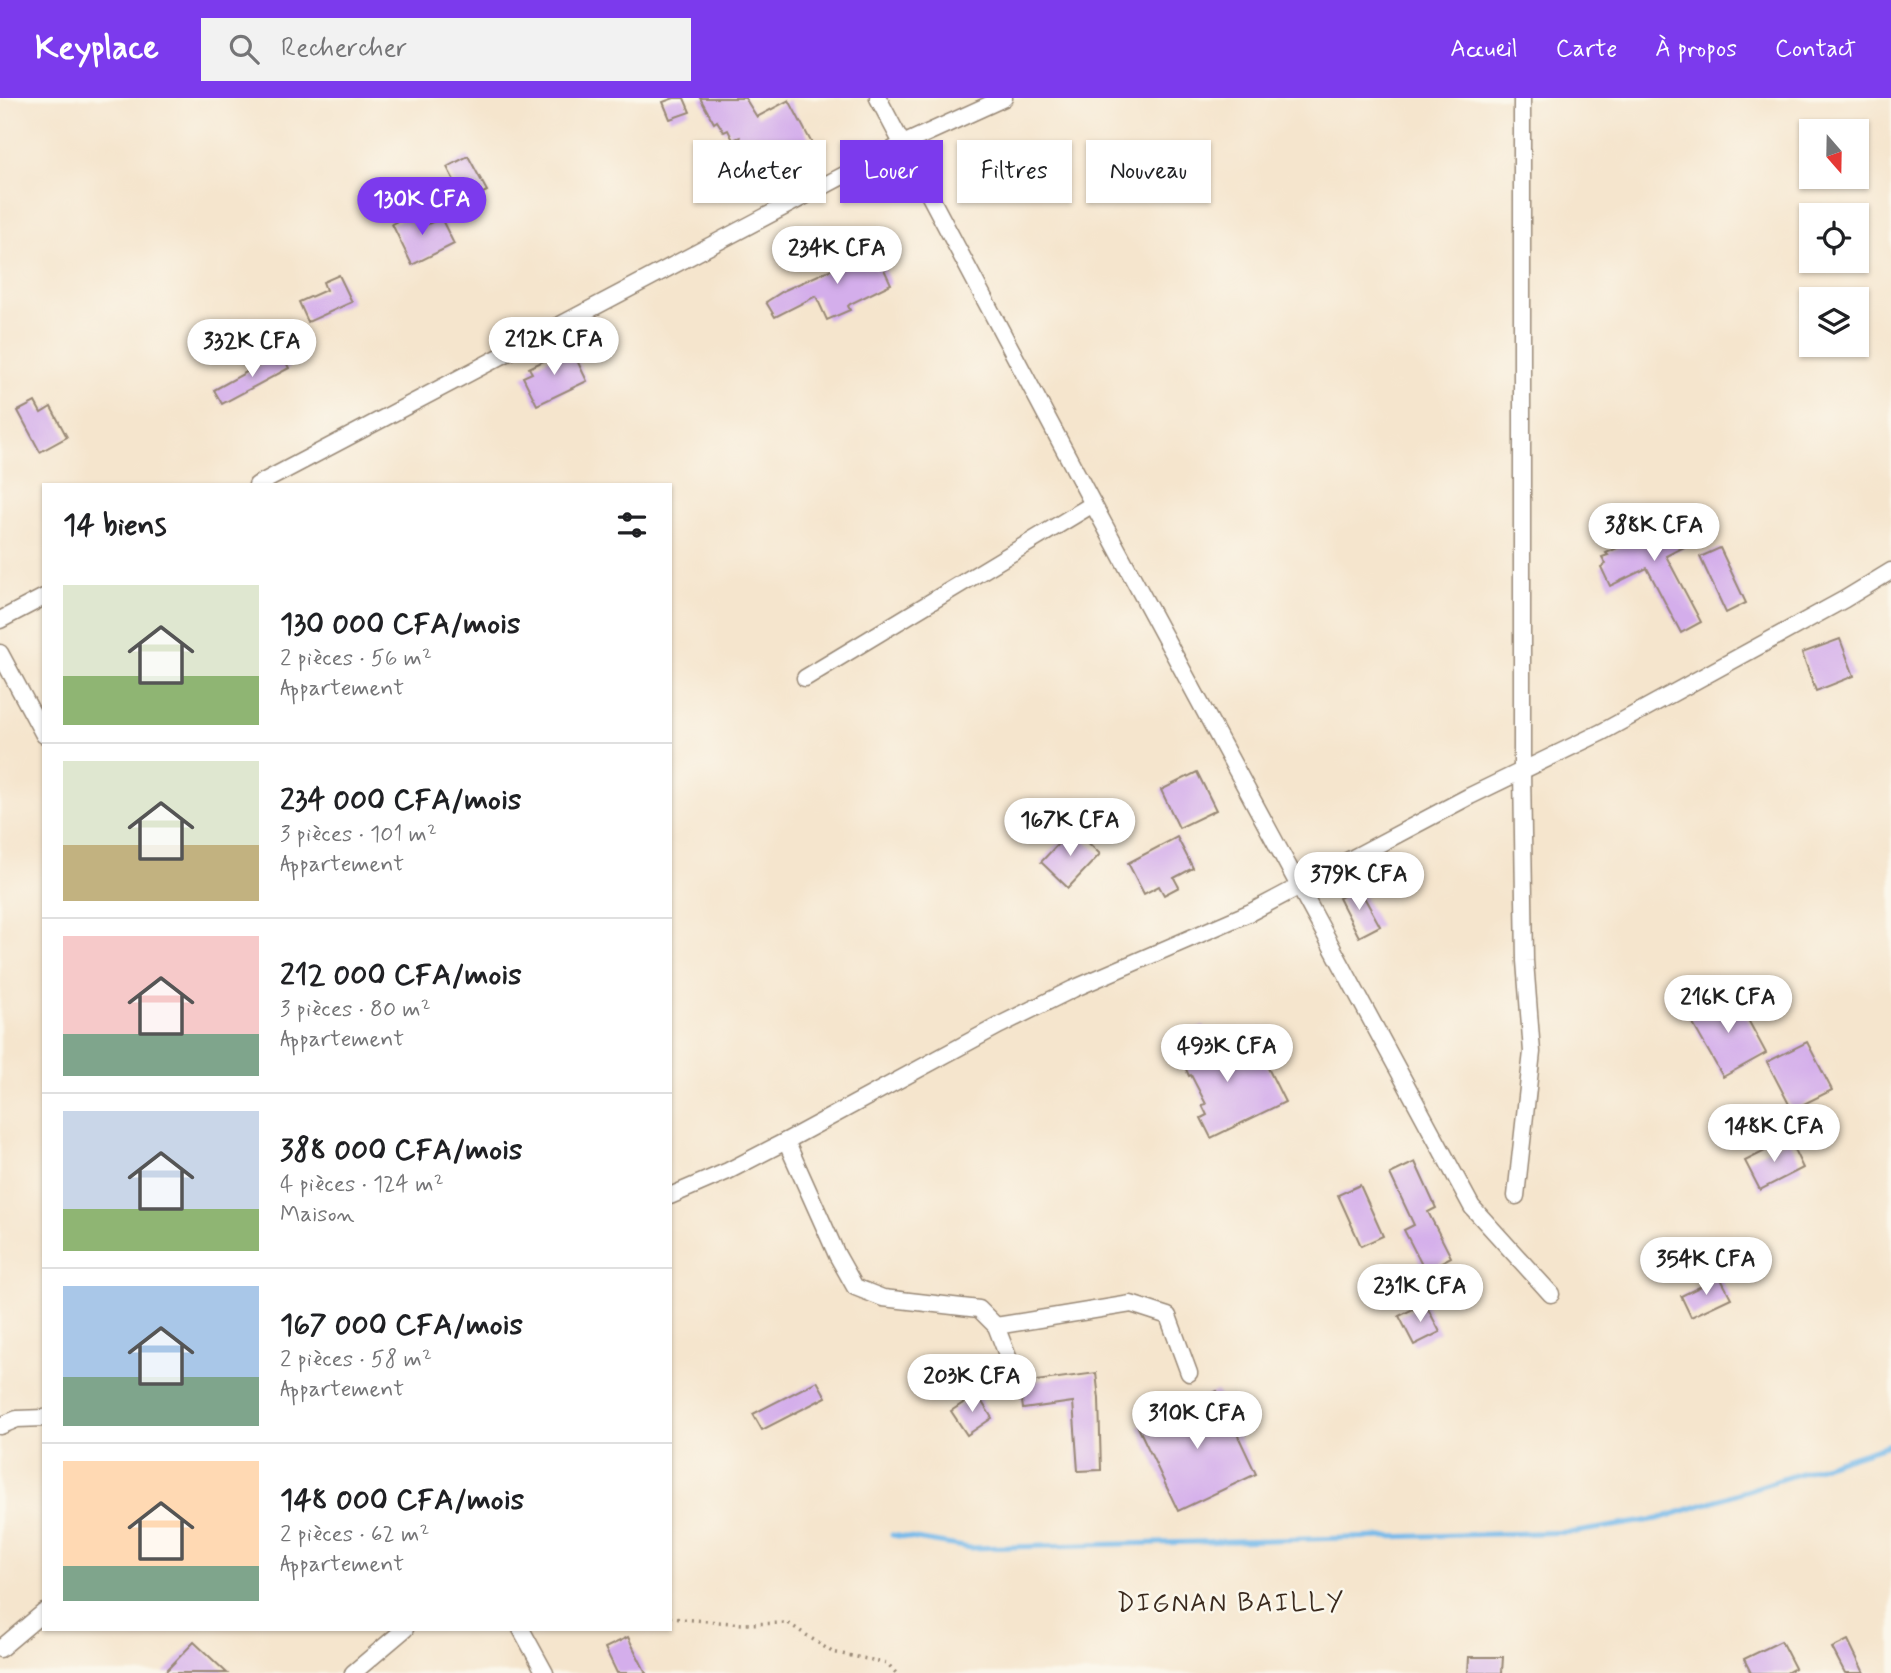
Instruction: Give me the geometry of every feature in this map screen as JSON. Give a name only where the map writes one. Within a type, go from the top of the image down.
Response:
[{"type":"street","points":[[878,98],[901,140]]},
{"type":"street","points":[[912,140],[1004,98]]},
{"type":"street","points":[[1517,1196],[1532,1052],[1525,961],[1522,771],[1522,98]]},
{"type":"street","points":[[261,483],[840,177]]},
{"type":"street","points":[[934,203],[1093,505],[1472,1207],[1550,1294]]},
{"type":"street","points":[[805,678],[1093,505]]},
{"type":"street","points":[[672,1195],[728,1171],[1000,1025],[1073,989],[1251,912],[1470,796],[1602,732],[1891,571]]},
{"type":"street","points":[[0,620],[42,598]]},
{"type":"street","points":[[0,653],[42,731]]},
{"type":"street","points":[[786,1141],[837,1255],[855,1287],[883,1298],[979,1309],[996,1326],[1013,1370]]},
{"type":"street","points":[[996,1326],[1131,1304],[1168,1316],[1189,1373]]},
{"type":"street","points":[[0,1426],[17,1419],[42,1418]]},
{"type":"street","points":[[0,1649],[42,1614]]},
{"type":"street","points":[[353,1673],[403,1631]]},
{"type":"street","points":[[523,1631],[545,1673]]},
{"type":"path","points":[[672,1618],[743,1624],[788,1623],[832,1652],[887,1663],[896,1673]]},
{"type":"building","points":[[684,98],[690,112],[670,119],[663,102]]},
{"type":"building","points":[[700,98],[745,98],[757,117],[789,100],[810,140],[742,140],[740,137],[733,140],[728,130],[724,132],[717,121],[714,123]]},
{"type":"building","points":[[468,156],[487,191],[465,202],[447,167]]},
{"type":"building","points":[[420,210],[428,224],[441,218],[454,244],[412,265],[392,224]]},
{"type":"building","points":[[873,246],[891,284],[850,304],[850,310],[827,320],[816,296],[775,317],[766,302]]},
{"type":"building","points":[[339,275],[352,302],[308,322],[299,302],[326,290],[323,282]]},
{"type":"building","points":[[562,352],[564,357],[573,352],[587,381],[537,405],[523,377],[532,373],[529,368]]},
{"type":"building","points":[[281,353],[289,368],[222,404],[214,390]]},
{"type":"building","points":[[35,402],[41,413],[51,407],[67,437],[40,452],[18,411]]},
{"type":"building","points":[[1673,511],[1690,544],[1666,556],[1701,622],[1681,633],[1647,568],[1610,586],[1601,567],[1606,564],[1602,557],[1608,555],[1606,553],[1628,543],[1620,527],[1635,519],[1637,524],[1645,520],[1647,523]]},
{"type":"building","points":[[1720,548],[1746,603],[1726,613],[1700,557]]},
{"type":"building","points":[[1840,639],[1854,676],[1816,691],[1802,653]]},
{"type":"building","points":[[1197,772],[1216,810],[1179,828],[1161,790]]},
{"type":"building","points":[[1073,828],[1100,854],[1068,888],[1041,862]]},
{"type":"building","points":[[1177,837],[1193,868],[1174,878],[1179,887],[1164,895],[1159,886],[1144,894],[1128,863]]},
{"type":"building","points":[[1359,888],[1380,926],[1359,937],[1339,898]]},
{"type":"building","points":[[1733,992],[1766,1053],[1723,1077],[1689,1017]]},
{"type":"building","points":[[1204,1026],[1225,1070],[1260,1052],[1285,1102],[1211,1138],[1201,1118],[1207,1115],[1202,1105],[1206,1104],[1191,1075],[1189,1076],[1173,1040]]},
{"type":"building","points":[[1807,1042],[1832,1090],[1792,1110],[1767,1062]]},
{"type":"building","points":[[1789,1139],[1803,1168],[1760,1190],[1745,1161]]},
{"type":"building","points":[[1415,1162],[1436,1208],[1428,1212],[1451,1257],[1425,1271],[1404,1230],[1414,1225],[1390,1174]]},
{"type":"building","points":[[1360,1185],[1383,1236],[1361,1246],[1338,1195]]},
{"type":"building","points":[[1720,1277],[1731,1298],[1691,1317],[1681,1296]]},
{"type":"building","points":[[1425,1303],[1440,1332],[1414,1345],[1399,1316]]},
{"type":"building","points":[[1096,1373],[1101,1470],[1078,1471],[1073,1402],[1023,1409],[1020,1383]]},
{"type":"building","points":[[817,1381],[826,1397],[762,1430],[753,1414]]},
{"type":"building","points":[[1217,1391],[1256,1474],[1178,1511],[1138,1427]]},
{"type":"building","points":[[977,1394],[992,1418],[967,1435],[951,1411]]},
{"type":"building","points":[[628,1637],[646,1673],[617,1673],[605,1648]]},
{"type":"building","points":[[1848,1640],[1864,1673],[1845,1673],[1832,1648]]},
{"type":"building","points":[[1781,1641],[1795,1668],[1786,1673],[1751,1673],[1744,1659]]},
{"type":"building","points":[[194,1642],[227,1673],[164,1673]]},
{"type":"building","points":[[1469,1657],[1503,1657],[1502,1673],[1468,1673]]},
{"type":"waterway","points":[[892,1535],[970,1548],[1576,1532],[1658,1519],[1891,1444]]},
{"type":"district","name":"DIGNAN BAILLY","points":[[1231,1602]]}]
